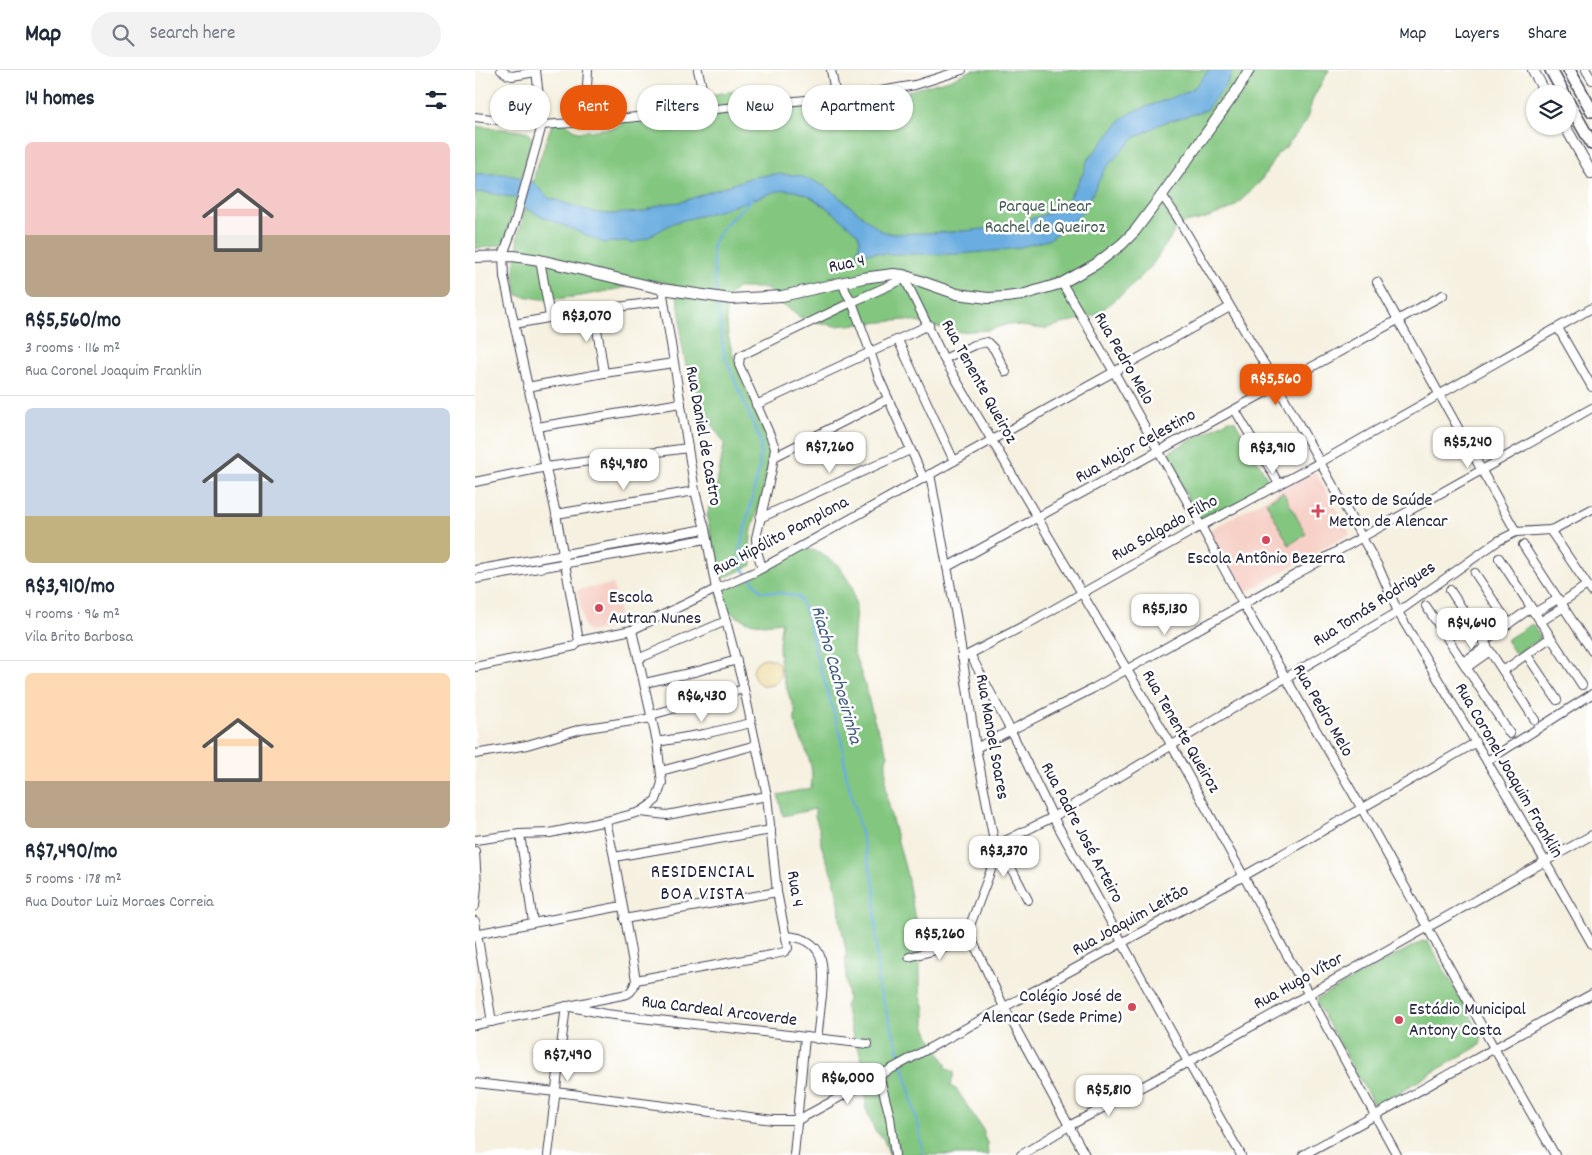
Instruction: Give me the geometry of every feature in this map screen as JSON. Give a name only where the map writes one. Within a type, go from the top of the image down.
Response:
[{"type":"highway","points":[[1551,70],[1559,85]]},
{"type":"highway","points":[[1569,70],[1592,111]]},
{"type":"highway","points":[[1576,116],[1592,144]]},
{"type":"main road","name":"Rua 4","points":[[475,257],[503,255],[540,260],[662,289],[731,299],[782,296],[842,282],[879,276],[904,276],[957,294],[988,298],[1022,295],[1062,283],[1096,264],[1122,244],[1135,231],[1162,195],[1238,89],[1249,70]]},
{"type":"main road","points":[[1533,70],[1542,85]]},
{"type":"main road","points":[[1570,135],[1592,174]]},
{"type":"street","points":[[501,70],[508,76],[536,71],[538,85]]},
{"type":"street","points":[[587,85],[588,70]]},
{"type":"street","points":[[698,70],[701,85]]},
{"type":"street","points":[[831,70],[834,85]]},
{"type":"street","points":[[913,85],[961,70]]},
{"type":"street","points":[[1587,70],[1592,80]]},
{"type":"street","points":[[718,109],[802,100]]},
{"type":"street","points":[[475,117],[490,119]]},
{"type":"street","points":[[541,130],[515,222],[503,255],[504,277],[556,514],[579,640]]},
{"type":"street","name":"Rua Coronel Joaquim Franklin","points":[[1162,195],[1278,387],[1379,568],[1398,612],[1592,944]]},
{"type":"street","points":[[540,260],[550,317]]},
{"type":"street","name":"Rua 4","points":[[756,405],[739,365],[739,359],[742,354],[904,276]]},
{"type":"street","name":"Rua Tenente Queiroz","points":[[904,276],[944,359],[1172,746],[1397,1155]]},
{"type":"street","points":[[842,282],[871,351],[888,400],[923,478]]},
{"type":"street","points":[[1377,282],[1516,532]]},
{"type":"street","name":"Rua Pedro Melo","points":[[1062,283],[1201,526],[1243,604],[1362,809],[1555,1155]]},
{"type":"street","name":"Rua Daniel de Castro","points":[[662,289],[695,491],[705,529],[716,589],[737,660],[751,723]]},
{"type":"street","name":"Rua Major Celestino","points":[[947,567],[1443,295]]},
{"type":"street","points":[[514,324],[594,310],[664,302]]},
{"type":"street","name":"Rua Hipólito Pamplona","points":[[475,666],[575,646],[579,640],[632,630],[759,569],[1230,307]]},
{"type":"street","name":"Rua Salgado Filho","points":[[962,658],[1319,463],[1592,308]]},
{"type":"street","points":[[594,310],[604,373]]},
{"type":"street","points":[[759,569],[756,544],[757,534],[775,448],[756,405],[929,325]]},
{"type":"street","points":[[1558,328],[1592,387]]},
{"type":"street","points":[[898,340],[954,461]]},
{"type":"street","points":[[944,359],[974,345],[987,342],[994,349],[1006,372]]},
{"type":"street","points":[[527,387],[604,373],[674,364]]},
{"type":"street","points":[[774,457],[888,400]]},
{"type":"street","points":[[537,426],[681,404]]},
{"type":"street","points":[[976,748],[1127,670],[1592,408]]},
{"type":"street","points":[[1235,410],[1279,484]]},
{"type":"street","points":[[475,482],[546,467],[688,448]]},
{"type":"street","points":[[761,518],[910,450]]},
{"type":"street","name":"Rua Manoel Soares","points":[[930,474],[976,748],[995,846],[994,862],[969,928],[971,940]]},
{"type":"street","points":[[556,514],[695,491]]},
{"type":"street","name":"Rua Tomás Rodrigues","points":[[995,846],[1053,817],[1398,612],[1498,541],[1516,532],[1550,530],[1592,508]]},
{"type":"street","points":[[475,570],[705,529]]},
{"type":"street","points":[[1550,530],[1592,592]]},
{"type":"street","points":[[475,579],[706,539]]},
{"type":"street","points":[[1523,545],[1592,651]]},
{"type":"street","points":[[1499,558],[1582,685]]},
{"type":"street","points":[[500,566],[501,575]]},
{"type":"street","points":[[1475,573],[1509,624]]},
{"type":"street","points":[[1540,622],[1561,603],[1587,585]]},
{"type":"street","points":[[1450,590],[1535,720]]},
{"type":"street","points":[[1465,665],[1509,624],[1533,611],[1561,603]]},
{"type":"street","points":[[1426,606],[1510,734]]},
{"type":"street","points":[[639,658],[726,621]]},
{"type":"street","points":[[632,630],[657,742],[662,783],[656,800],[640,812]]},
{"type":"street","points":[[1503,671],[1550,638]]},
{"type":"street","name":"Rua Padre José Arteiro","points":[[970,654],[1011,731],[1053,817],[1187,1062],[1241,1155]]},
{"type":"street","points":[[1527,655],[1557,700]]},
{"type":"street","points":[[645,683],[737,660]]},
{"type":"street","points":[[475,754],[527,745],[581,729],[651,716],[744,689]]},
{"type":"street","points":[[1487,762],[1592,694]]},
{"type":"street","points":[[657,742],[751,723]]},
{"type":"street","name":"Rua 4","points":[[751,723],[767,796],[777,892],[788,948],[785,952]]},
{"type":"street","name":"Rua Joaquim Leitão","points":[[798,1120],[1244,876],[1475,743]]},
{"type":"street","points":[[661,771],[756,745]]},
{"type":"street","points":[[475,840],[520,834],[550,833],[640,812],[667,815],[767,796]]},
{"type":"street","points":[[606,821],[635,983]]},
{"type":"street","points":[[614,858],[771,830]]},
{"type":"street","points":[[520,834],[533,922]]},
{"type":"street","name":"Rua Hugo Vítor","points":[[1021,1155],[1069,1126],[1592,835]]},
{"type":"street","points":[[995,846],[1008,862],[1028,900]]},
{"type":"street","points":[[475,851],[477,886],[475,906]]},
{"type":"street","points":[[624,919],[777,892]]},
{"type":"street","points":[[476,934],[622,906]]},
{"type":"street","points":[[475,921],[492,1022]]},
{"type":"street","points":[[786,936],[806,939],[819,952],[822,958],[824,976],[817,1039]]},
{"type":"street","points":[[909,957],[971,940],[1004,1008],[1085,1155]]},
{"type":"street","name":"Rua Cardeal Arcoverde","points":[[475,1025],[627,994],[631,992],[635,983],[785,952]]},
{"type":"street","points":[[1303,1155],[1592,994]]},
{"type":"street","points":[[548,1155],[566,1006]]},
{"type":"street","name":"Rua Cardeal Arcoverde","points":[[566,1006],[606,1014],[868,1044]]},
{"type":"street","points":[[794,1155],[805,1037]]},
{"type":"street","points":[[879,1075],[891,1117],[895,1155]]},
{"type":"street","points":[[475,1084],[556,1092],[773,1120],[798,1120]]},
{"type":"shaded area","name":"Escola Antônio Bezerra","points":[[1315,471],[1350,534],[1245,593],[1236,573],[1210,530]]},
{"type":"shaded area","name":"Escola Autran Nunes","points":[[613,584],[621,623],[618,626],[589,632],[584,626],[577,590]]},
{"type":"green space","name":"Parque Linear Rachel de Queiroz","points":[[972,70],[1329,70],[1313,98],[1306,122],[1285,148],[1278,153],[1260,182],[1233,208],[1204,219],[1175,225],[1173,234],[1150,268],[1096,315],[1043,329],[1008,324],[989,330],[960,332],[906,320],[835,326],[803,319],[776,300],[767,288],[737,288],[725,300],[728,334],[741,377],[770,443],[770,455],[762,495],[752,529],[750,545],[752,565],[720,580],[707,517],[716,489],[724,445],[713,427],[687,370],[681,340],[681,320],[675,285],[647,279],[627,287],[581,296],[547,300],[517,295],[514,275],[518,248],[517,240],[525,208],[529,210],[536,186],[533,182],[535,173],[555,115],[560,119],[560,130],[575,130],[578,132],[627,130],[627,119],[637,115],[637,130],[718,130],[718,94],[728,92],[728,130],[792,130],[792,100],[802,102],[802,130],[913,130],[913,90],[949,80]]},
{"type":"green space","points":[[475,126],[490,128],[490,130],[527,132],[532,138],[505,240],[500,245],[475,249]]},
{"type":"green space","points":[[1229,420],[1235,421],[1270,483],[1269,487],[1201,521],[1165,458],[1165,454]]},
{"type":"green space","points":[[1283,492],[1306,534],[1289,545],[1266,502]]},
{"type":"green space","points":[[803,548],[819,552],[838,565],[852,586],[856,607],[853,650],[874,720],[888,755],[886,760],[886,788],[890,812],[907,875],[914,914],[920,927],[920,986],[925,1009],[925,1025],[946,1064],[946,1068],[954,1072],[951,1086],[957,1090],[985,1133],[983,1134],[987,1143],[988,1155],[890,1155],[883,1138],[875,1131],[866,1109],[861,1056],[853,1037],[845,1006],[848,1000],[846,951],[840,920],[839,902],[833,877],[821,845],[815,809],[783,816],[778,795],[811,788],[812,778],[810,761],[798,730],[795,720],[795,709],[789,697],[781,668],[779,641],[782,622],[763,624],[748,622],[721,605],[717,593]]},
{"type":"green space","points":[[1532,624],[1541,638],[1516,655],[1506,640]]},
{"type":"green space","name":"Estádio Municipal Antony Costa","points":[[1422,941],[1428,942],[1482,1036],[1480,1045],[1379,1104],[1373,1103],[1317,1004],[1318,998]]},
{"type":"sand","points":[[767,658],[777,662],[781,672],[777,682],[767,686],[757,682],[753,672],[757,662]]},
{"type":"water","points":[[1209,70],[1233,70],[1226,85],[1206,110],[1160,124],[1134,138],[1105,169],[1084,210],[1070,225],[1048,240],[1017,248],[957,254],[857,253],[860,241],[858,234],[834,213],[808,195],[786,190],[673,223],[647,238],[632,243],[626,241],[604,243],[525,208],[516,198],[484,192],[475,193],[475,174],[505,174],[533,182],[549,198],[593,212],[609,214],[642,212],[662,204],[681,202],[750,178],[772,174],[797,175],[828,188],[881,231],[893,234],[952,232],[1003,226],[1049,213],[1067,201],[1084,172],[1087,161],[1122,119],[1132,112],[1182,94],[1195,87]]},
{"type":"waterway","name":"Riacho Cachoeirinha","points":[[716,293],[712,248],[723,227],[752,199]]},
{"type":"waterway","name":"Riacho Cachoeirinha","points":[[717,301],[724,355],[761,442],[759,469],[740,550],[743,569],[761,591],[799,597],[807,615],[816,654],[841,736],[846,774],[875,888],[878,985],[901,1057],[919,1128],[923,1155]]},
{"type":"place","name":"Posto de Saúde Meton de Alencar","points":[[1318,511]]},
{"type":"place","name":"Escola Antônio Bezerra","points":[[1266,540]]},
{"type":"place","name":"Escola Autran Nunes","points":[[599,608]]},
{"type":"place","name":"Colégio José de Alencar (Sede Prime)","points":[[1132,1007]]},
{"type":"place","name":"Estádio Municipal Antony Costa","points":[[1399,1020]]},
{"type":"district","name":"RESIDENCIAL BOA VISTA","points":[[703,884]]}]
